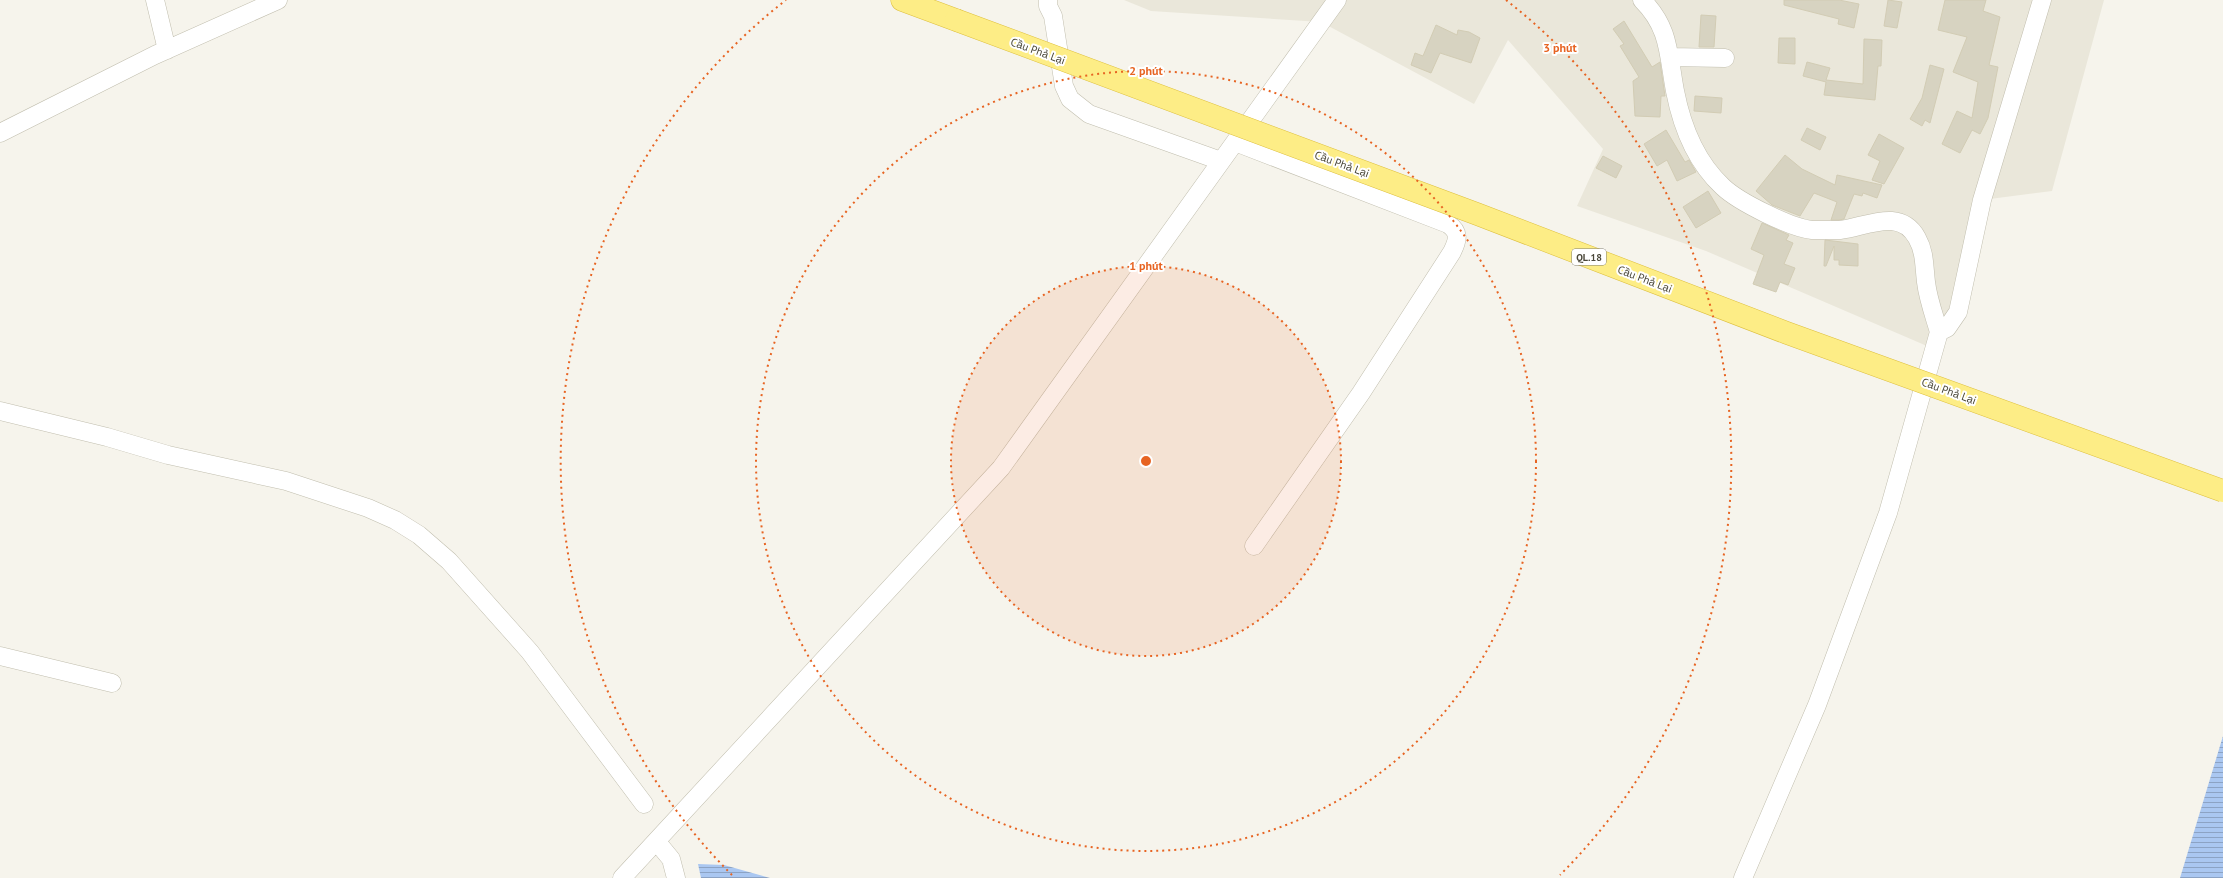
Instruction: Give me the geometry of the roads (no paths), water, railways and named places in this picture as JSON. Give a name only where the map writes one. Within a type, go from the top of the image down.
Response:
[{"type":"highway","name":"Cầu Phả Lại","points":[[902,0],[1462,208],[1787,333],[2223,491]]},
{"type":"street","points":[[155,0],[166,50]]},
{"type":"street","points":[[0,144],[6,130],[166,50],[278,0]]},
{"type":"street","points":[[1048,0],[1048,6],[1053,16],[1064,86],[1070,98],[1089,114],[1221,161]]},
{"type":"street","points":[[622,878],[657,842],[703,788],[1001,468],[1337,0]]},
{"type":"street","points":[[1642,0],[1654,12],[1661,23],[1667,38],[1676,93],[1689,139],[1702,163],[1723,188],[1784,223],[1811,230],[1840,230],[1888,220],[1898,221],[1907,227],[1917,237],[1924,255],[1926,281],[1939,332],[1888,513],[1816,705],[1743,878]]},
{"type":"street","points":[[1939,332],[1946,328],[1958,312],[1982,200],[2042,0]]},
{"type":"street","points":[[1670,57],[1724,58]]},
{"type":"street","points":[[1235,142],[1448,224],[1454,228],[1457,235],[1457,241],[1452,252],[1404,329],[1254,546]]},
{"type":"street","points":[[0,411],[108,437],[168,455],[286,481],[368,508],[395,520],[419,535],[449,561],[530,652],[644,804]]},
{"type":"street","points":[[0,656],[112,683]]},
{"type":"street","points":[[657,842],[671,859],[676,878]]},
{"type":"water","points":[[2223,736],[2223,878],[2180,878]]},
{"type":"water","points":[[698,864],[724,865],[770,878],[701,878]]}]
